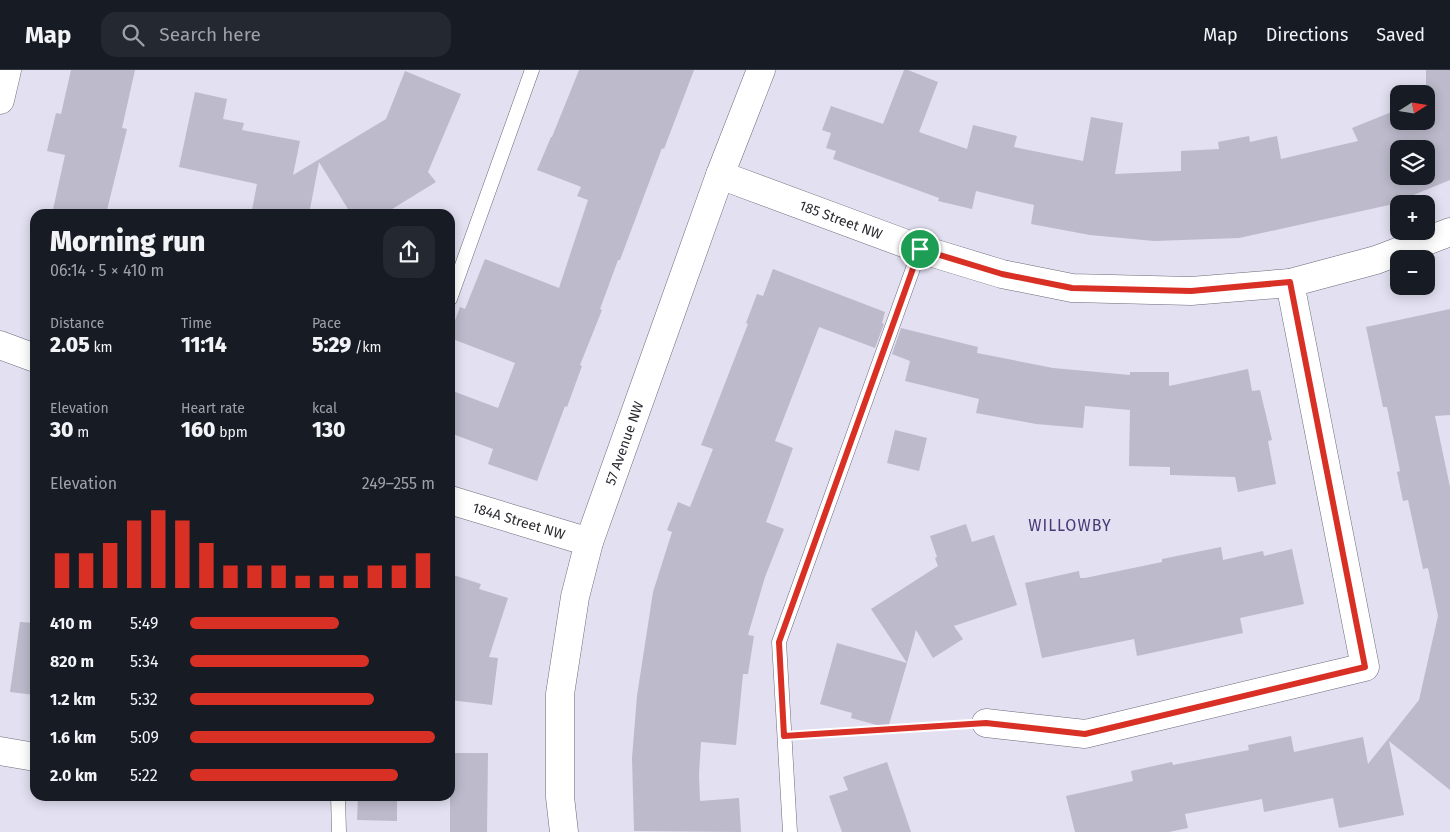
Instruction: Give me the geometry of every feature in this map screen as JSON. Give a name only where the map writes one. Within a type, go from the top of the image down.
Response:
[{"type":"street","points":[[0,100],[7,70]]},
{"type":"street","name":"57 Avenue NW","points":[[564,832],[560,797],[560,694],[576,597],[589,542],[720,175],[761,70]]},
{"type":"street","name":"185 Street NW","points":[[720,175],[920,249],[1002,274],[1072,288],[1191,291],[1290,282],[1376,260],[1450,232]]},
{"type":"street","points":[[986,723],[1085,734],[1365,667],[1290,282]]},
{"type":"street","points":[[0,345],[30,356]]},
{"type":"street","name":"184A Street NW","points":[[455,502],[589,542]]},
{"type":"street","points":[[0,751],[30,756]]},
{"type":"lane","points":[[455,285],[532,70]]},
{"type":"lane","points":[[790,832],[779,642],[920,249]]},
{"type":"lane","points":[[338,801],[339,832]]},
{"type":"path","points":[[784,736],[986,723]]},
{"type":"building","points":[[71,70],[135,70],[122,128],[127,129],[107,209],[53,209],[65,155],[47,151],[56,113],[61,114]]},
{"type":"building","points":[[579,70],[694,70],[664,149],[662,148],[620,260],[618,260],[567,407],[565,406],[537,481],[488,464],[493,449],[455,435],[455,392],[498,408],[515,363],[455,340],[455,320],[460,307],[465,309],[485,259],[559,288],[588,200],[577,196],[581,187],[537,170]]},
{"type":"building","points":[[904,70],[908,70],[938,82],[919,132],[967,149],[973,125],[1017,136],[1014,147],[1083,161],[1091,117],[1123,123],[1115,174],[1181,171],[1181,151],[1219,149],[1218,142],[1249,136],[1250,142],[1277,136],[1281,159],[1358,141],[1352,128],[1390,113],[1390,130],[1435,130],[1435,85],[1426,85],[1426,70],[1450,70],[1450,180],[1413,195],[1390,195],[1389,205],[1239,238],[1154,241],[1090,235],[1031,224],[1034,205],[976,191],[972,209],[938,201],[939,198],[833,159],[836,151],[826,148],[831,133],[822,130],[831,106],[883,124]]},
{"type":"building","points":[[405,71],[461,94],[428,172],[436,182],[392,209],[348,209],[319,162],[310,209],[252,209],[257,184],[179,167],[195,92],[227,99],[223,119],[244,123],[242,130],[300,141],[293,175],[386,119]]},
{"type":"building","points":[[773,269],[885,312],[882,323],[884,324],[875,348],[819,327],[775,441],[793,448],[766,522],[784,529],[765,577],[748,635],[754,636],[748,674],[743,674],[736,745],[701,742],[700,801],[739,798],[741,832],[634,831],[632,758],[637,696],[653,592],[672,532],[667,530],[678,502],[690,507],[713,449],[701,445],[748,324],[746,323],[757,294],[763,296]]},
{"type":"building","points":[[1450,309],[1450,415],[1435,416],[1450,487],[1450,790],[1389,741],[1404,815],[1339,828],[1333,798],[1264,812],[1262,799],[1185,814],[1188,828],[1169,832],[1075,832],[1066,796],[1133,781],[1131,771],[1172,762],[1173,765],[1249,750],[1248,745],[1291,736],[1294,752],[1363,737],[1368,764],[1419,700],[1438,616],[1428,568],[1423,569],[1408,500],[1403,501],[1397,472],[1400,471],[1387,407],[1383,407],[1366,327]]},
{"type":"building","points":[[901,328],[978,347],[977,353],[1053,368],[1130,375],[1130,372],[1169,372],[1169,386],[1248,369],[1252,391],[1260,390],[1272,440],[1268,441],[1276,484],[1238,492],[1235,477],[1170,475],[1170,467],[1129,466],[1130,410],[1085,406],[1083,428],[1036,424],[976,413],[979,399],[905,381],[910,361],[892,354]]},
{"type":"building","points":[[895,430],[927,438],[919,471],[887,463]]},
{"type":"building","points":[[966,524],[972,542],[994,535],[1017,605],[954,626],[963,639],[933,658],[916,630],[907,663],[871,609],[938,566],[930,536]]},
{"type":"building","points":[[1221,547],[1223,560],[1263,551],[1264,556],[1292,549],[1304,604],[1240,618],[1243,633],[1137,656],[1134,639],[1042,658],[1025,583],[1079,571],[1080,578],[1085,578],[1162,562],[1162,559]]},
{"type":"building","points":[[455,576],[481,584],[479,589],[508,598],[489,657],[498,658],[492,705],[455,701]]},
{"type":"building","points":[[20,622],[30,623],[30,694],[10,692]]},
{"type":"building","points":[[837,643],[907,663],[888,728],[851,718],[852,713],[820,704]]},
{"type":"building","points":[[455,753],[488,753],[487,832],[450,832],[450,801],[455,801]]},
{"type":"building","points":[[887,762],[911,832],[842,832],[829,796],[848,790],[843,777]]},
{"type":"building","points":[[358,801],[397,801],[397,821],[357,820]]},
{"type":"district","name":"WILLOWBY","points":[[1070,525]]},
{"type":"route","points":[[920,249],[1002,274],[1072,288],[1191,291],[1290,282],[1365,667],[1085,734],[986,723],[784,736],[779,642],[920,249]]}]
